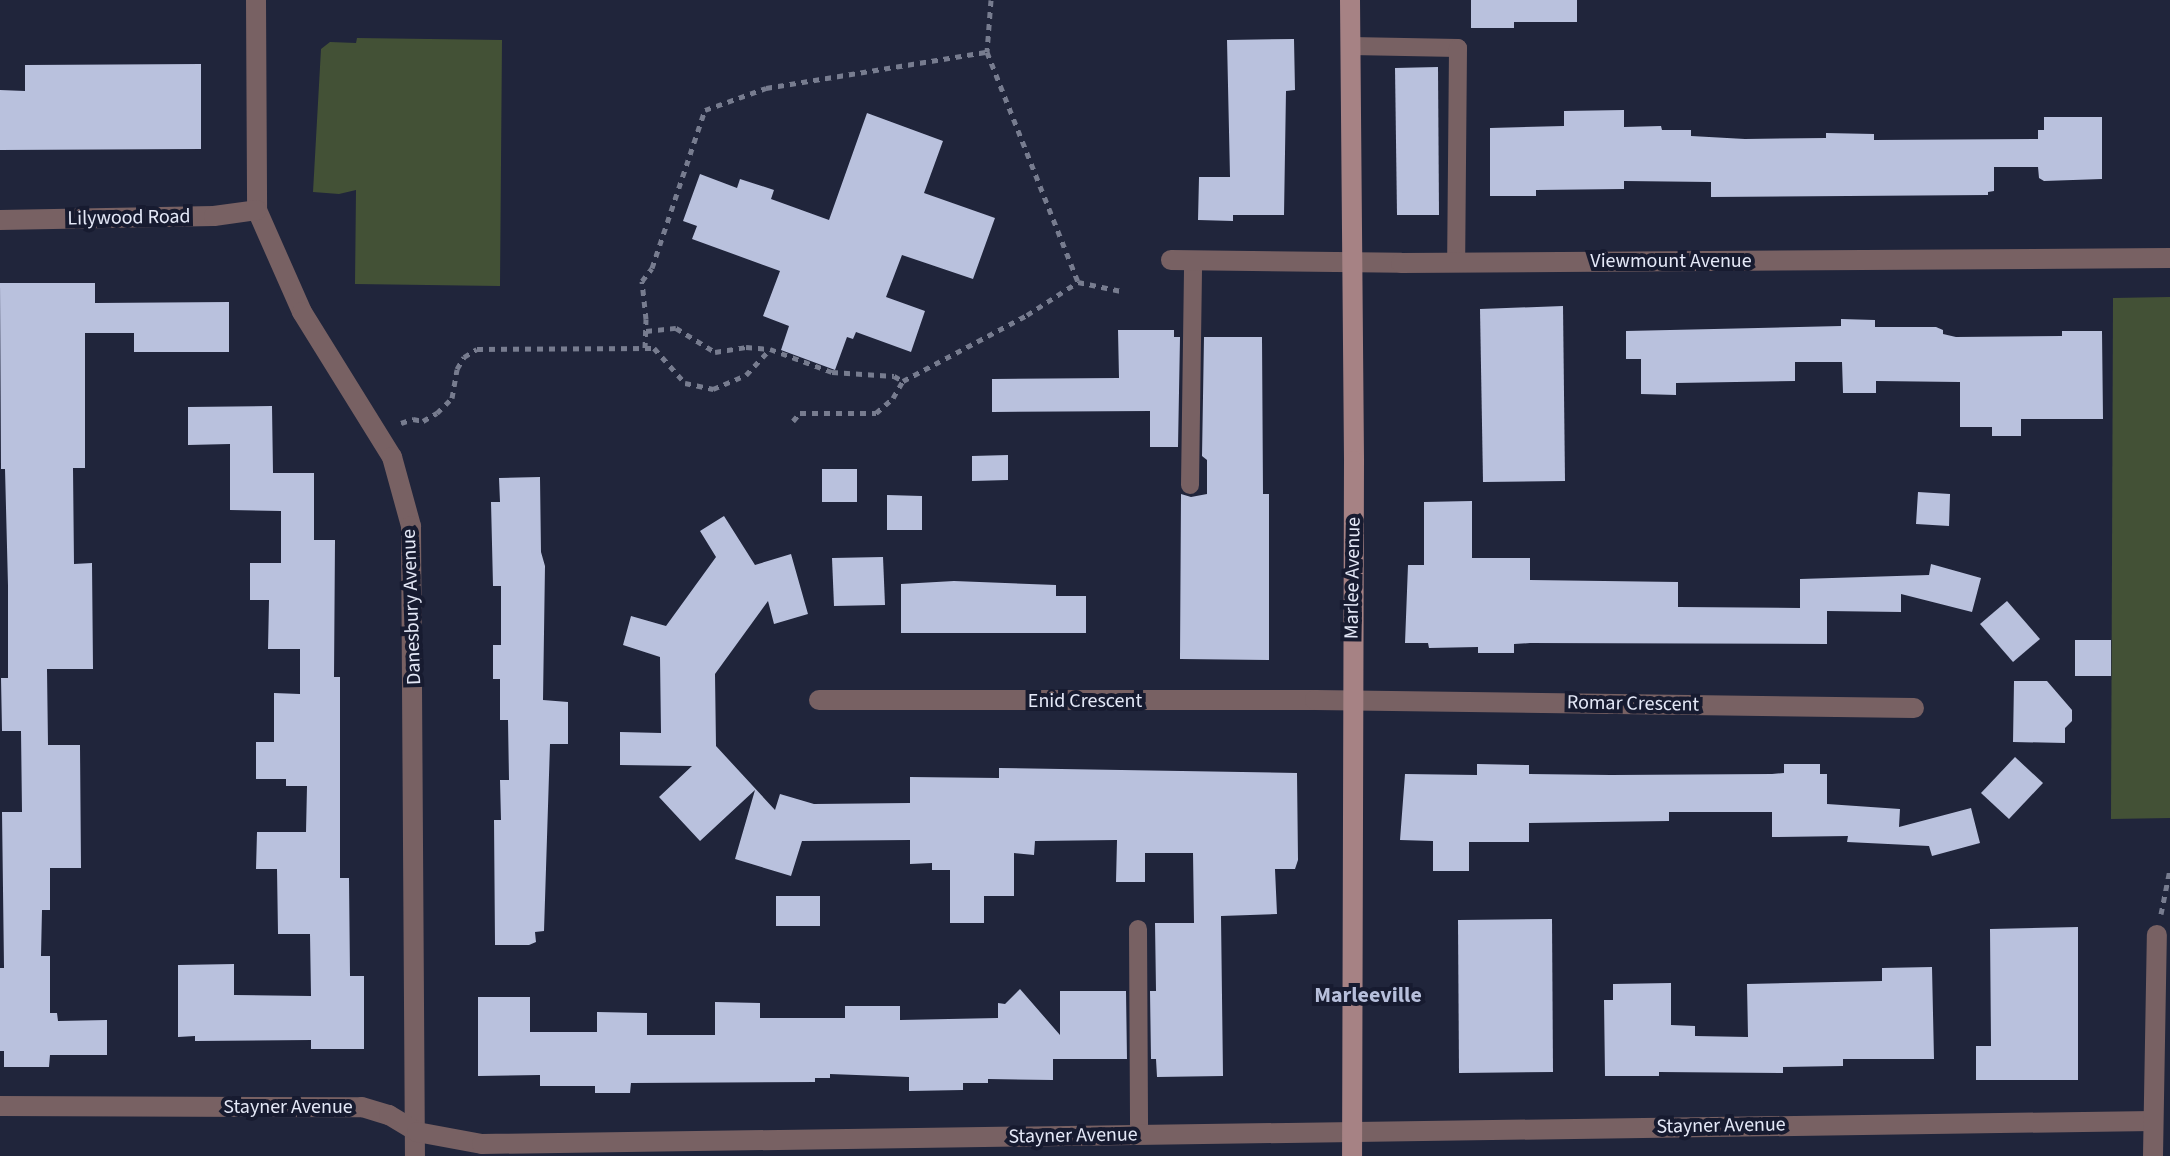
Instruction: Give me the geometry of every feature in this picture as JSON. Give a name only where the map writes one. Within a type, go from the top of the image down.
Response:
[{"type":"street","name":"Danesbury Avenue","points":[[256,0],[257,210],[302,312],[392,457],[411,526],[415,1156]]},
{"type":"street","name":"Marlee Avenue","points":[[1350,0],[1353,263],[1352,1156]]},
{"type":"street","name":"Lilywood Road","points":[[0,220],[214,216],[257,210]]},
{"type":"street","name":"Viewmount Avenue","points":[[1171,260],[1353,263],[2170,258]]},
{"type":"street","name":"Enid Crescent","points":[[819,700],[1351,701]]},
{"type":"street","name":"Romar Crescent","points":[[1351,701],[1914,708]]},
{"type":"street","points":[[2153,1156],[2157,935]]},
{"type":"street","name":"Stayner Avenue","points":[[0,1106],[362,1107],[389,1115],[417,1132],[482,1144],[2153,1121]]},
{"type":"lane","points":[[1351,46],[1458,48],[1456,261]]},
{"type":"lane","points":[[1190,485],[1193,260]]},
{"type":"lane","points":[[1138,929],[1139,1135]]},
{"type":"path","points":[[991,0],[987,52],[1078,282]]},
{"type":"path","points":[[645,348],[642,281],[652,268],[705,110],[766,88],[987,52]]},
{"type":"path","points":[[793,421],[800,413],[876,413],[893,398],[903,381],[1027,315],[1078,282],[1121,291]]},
{"type":"path","points":[[646,331],[676,328],[715,352],[746,347],[770,349],[832,372],[894,376],[903,381]]},
{"type":"path","points":[[401,423],[413,419],[423,421],[437,413],[452,398],[457,369],[464,357],[477,349],[654,348],[665,356],[685,383],[713,389],[746,375],[770,349]]},
{"type":"path","points":[[2157,935],[2170,869]]},
{"type":"green space","points":[[357,38],[502,40],[500,286],[355,284],[356,190],[339,194],[313,192],[321,49],[330,42],[356,43]]},
{"type":"green space","points":[[2170,297],[2170,818],[2111,819],[2113,298]]},
{"type":"building","points":[[1471,0],[1577,0],[1577,22],[1514,22],[1514,28],[1471,28]]},
{"type":"building","points":[[1294,39],[1295,90],[1286,91],[1284,215],[1233,215],[1233,221],[1198,220],[1199,177],[1230,177],[1227,40]]},
{"type":"building","points":[[201,64],[201,149],[0,150],[0,90],[25,91],[25,65]]},
{"type":"building","points":[[1438,67],[1439,215],[1397,215],[1395,68]]},
{"type":"building","points":[[1624,110],[1624,127],[1661,126],[1662,130],[1691,130],[1691,136],[1745,139],[1826,138],[1826,133],[1874,134],[1874,140],[2038,139],[2038,130],[2044,130],[2044,117],[2102,117],[2102,179],[2044,181],[2039,178],[2038,167],[1994,167],[1994,191],[1988,192],[1988,195],[1711,197],[1711,182],[1624,181],[1624,189],[1536,190],[1536,196],[1490,196],[1490,128],[1564,126],[1564,111]]},
{"type":"building","points":[[867,113],[943,141],[924,193],[995,218],[973,279],[902,255],[886,297],[925,311],[911,352],[856,332],[853,339],[847,337],[835,370],[781,350],[789,326],[763,316],[780,271],[692,239],[697,226],[683,221],[700,174],[737,188],[740,179],[774,190],[771,199],[829,220]]},
{"type":"building","points":[[0,283],[95,283],[95,303],[229,302],[229,352],[134,352],[134,333],[85,333],[85,468],[73,468],[74,564],[92,563],[93,669],[47,669],[48,745],[80,745],[81,868],[50,868],[50,910],[42,910],[41,956],[50,956],[50,1013],[57,1013],[58,1021],[107,1020],[107,1055],[50,1055],[49,1067],[4,1067],[4,1051],[0,1051],[0,968],[4,968],[2,812],[22,812],[21,731],[2,731],[1,678],[8,678],[8,586],[5,469],[1,469]]},
{"type":"building","points":[[1563,306],[1565,481],[1483,482],[1480,309]]},
{"type":"building","points":[[1841,319],[1875,320],[1875,327],[1936,327],[1943,330],[1943,334],[1956,337],[2062,336],[2062,331],[2102,331],[2103,419],[2021,419],[2021,436],[1992,436],[1992,427],[1960,427],[1960,382],[1876,381],[1876,393],[1843,393],[1842,362],[1795,362],[1795,381],[1676,383],[1676,395],[1641,394],[1641,359],[1626,359],[1626,331],[1841,326]]},
{"type":"building","points":[[1118,330],[1174,330],[1174,337],[1180,337],[1178,447],[1150,447],[1150,411],[992,412],[992,379],[1119,378]]},
{"type":"building","points":[[1204,337],[1262,337],[1263,494],[1269,494],[1269,660],[1180,659],[1181,494],[1191,497],[1207,494],[1207,460],[1202,456]]},
{"type":"building","points":[[272,406],[273,473],[314,473],[314,540],[335,540],[334,677],[340,677],[340,878],[349,878],[350,976],[364,976],[364,1049],[311,1049],[311,1040],[195,1041],[195,1036],[178,1037],[178,965],[234,964],[234,995],[311,996],[310,934],[278,934],[277,869],[256,869],[257,832],[306,832],[307,786],[286,786],[286,779],[256,779],[256,742],[274,742],[274,693],[300,694],[300,649],[268,649],[269,600],[250,600],[250,563],[281,563],[281,511],[230,510],[230,444],[188,445],[188,407]]},
{"type":"building","points":[[1008,455],[1008,480],[972,481],[972,456]]},
{"type":"building","points":[[822,469],[857,469],[857,502],[822,502]]},
{"type":"building","points":[[540,477],[541,552],[545,566],[543,700],[568,702],[568,744],[550,744],[544,931],[535,932],[536,942],[529,945],[495,945],[494,820],[501,820],[500,780],[509,780],[508,720],[500,720],[500,679],[493,679],[493,645],[501,645],[501,586],[493,586],[491,502],[500,502],[499,478]]},
{"type":"building","points":[[1918,492],[1950,494],[1949,526],[1916,524]]},
{"type":"building","points":[[887,495],[922,496],[922,530],[887,530]]},
{"type":"building","points":[[1472,501],[1472,558],[1530,558],[1530,580],[1678,582],[1678,607],[1800,608],[1800,579],[1929,575],[1931,564],[1981,578],[1972,612],[1901,594],[1901,612],[1827,611],[1827,644],[1530,643],[1514,644],[1514,653],[1478,653],[1478,647],[1429,648],[1428,643],[1405,643],[1408,565],[1424,565],[1424,502]]},
{"type":"building","points":[[724,516],[755,565],[791,554],[808,614],[774,624],[768,601],[715,674],[716,746],[775,810],[780,794],[814,804],[910,803],[910,777],[999,778],[999,768],[1297,773],[1298,860],[1295,869],[1275,869],[1277,914],[1221,916],[1223,1076],[1157,1077],[1156,1059],[1151,1059],[1150,991],[1156,991],[1155,923],[1194,923],[1193,853],[1145,853],[1145,882],[1116,882],[1117,840],[1035,841],[1034,855],[1014,853],[1014,896],[984,896],[984,923],[950,923],[950,870],[932,870],[932,863],[910,864],[910,840],[802,841],[791,876],[735,859],[755,790],[700,841],[659,797],[692,766],[620,765],[620,732],[661,733],[660,657],[623,645],[631,616],[666,626],[716,557],[700,531]]},
{"type":"building","points":[[883,557],[885,605],[834,606],[832,558]]},
{"type":"building","points":[[954,581],[1056,585],[1056,596],[1086,596],[1086,633],[901,633],[901,584]]},
{"type":"building","points":[[2007,601],[2040,639],[2013,662],[1980,624]]},
{"type":"building","points":[[2075,640],[2111,640],[2111,676],[2075,676]]},
{"type":"building","points":[[2014,681],[2047,681],[2072,710],[2072,721],[2065,728],[2065,743],[2013,742]]},
{"type":"building","points":[[2015,757],[2043,783],[2009,819],[1981,793]]},
{"type":"building","points":[[1477,764],[1529,765],[1529,774],[1611,775],[1772,774],[1784,773],[1784,764],[1820,764],[1820,774],[1827,774],[1827,804],[1900,809],[1899,827],[1971,808],[1980,843],[1932,856],[1929,846],[1847,842],[1848,836],[1772,837],[1772,812],[1669,812],[1669,821],[1529,823],[1529,842],[1469,842],[1469,871],[1433,871],[1433,841],[1400,840],[1405,774],[1477,775]]},
{"type":"building","points":[[776,896],[820,896],[820,926],[776,926]]},
{"type":"building","points":[[1552,919],[1553,1072],[1459,1073],[1458,920]]},
{"type":"building","points":[[2078,927],[2078,1080],[1976,1080],[1976,1046],[1991,1046],[1990,929]]},
{"type":"building","points":[[1932,967],[1934,1059],[1843,1059],[1843,1066],[1783,1067],[1783,1073],[1659,1072],[1659,1076],[1605,1076],[1604,1000],[1613,1000],[1613,984],[1671,983],[1671,1025],[1695,1026],[1695,1036],[1748,1037],[1747,984],[1882,981],[1882,968]]},
{"type":"building","points":[[1020,989],[1060,1035],[1060,991],[1126,991],[1127,1059],[1053,1059],[1053,1080],[988,1079],[988,1083],[963,1083],[963,1090],[909,1091],[909,1077],[830,1074],[830,1078],[815,1078],[815,1082],[631,1083],[630,1093],[595,1093],[595,1086],[540,1086],[540,1075],[478,1076],[478,997],[530,997],[530,1032],[597,1032],[597,1012],[647,1013],[647,1035],[715,1035],[715,1002],[760,1003],[760,1018],[845,1018],[845,1006],[900,1006],[900,1020],[998,1018],[998,1003],[1005,1004]]},
{"type":"district","name":"Marleeville","points":[[1368,996]]}]
